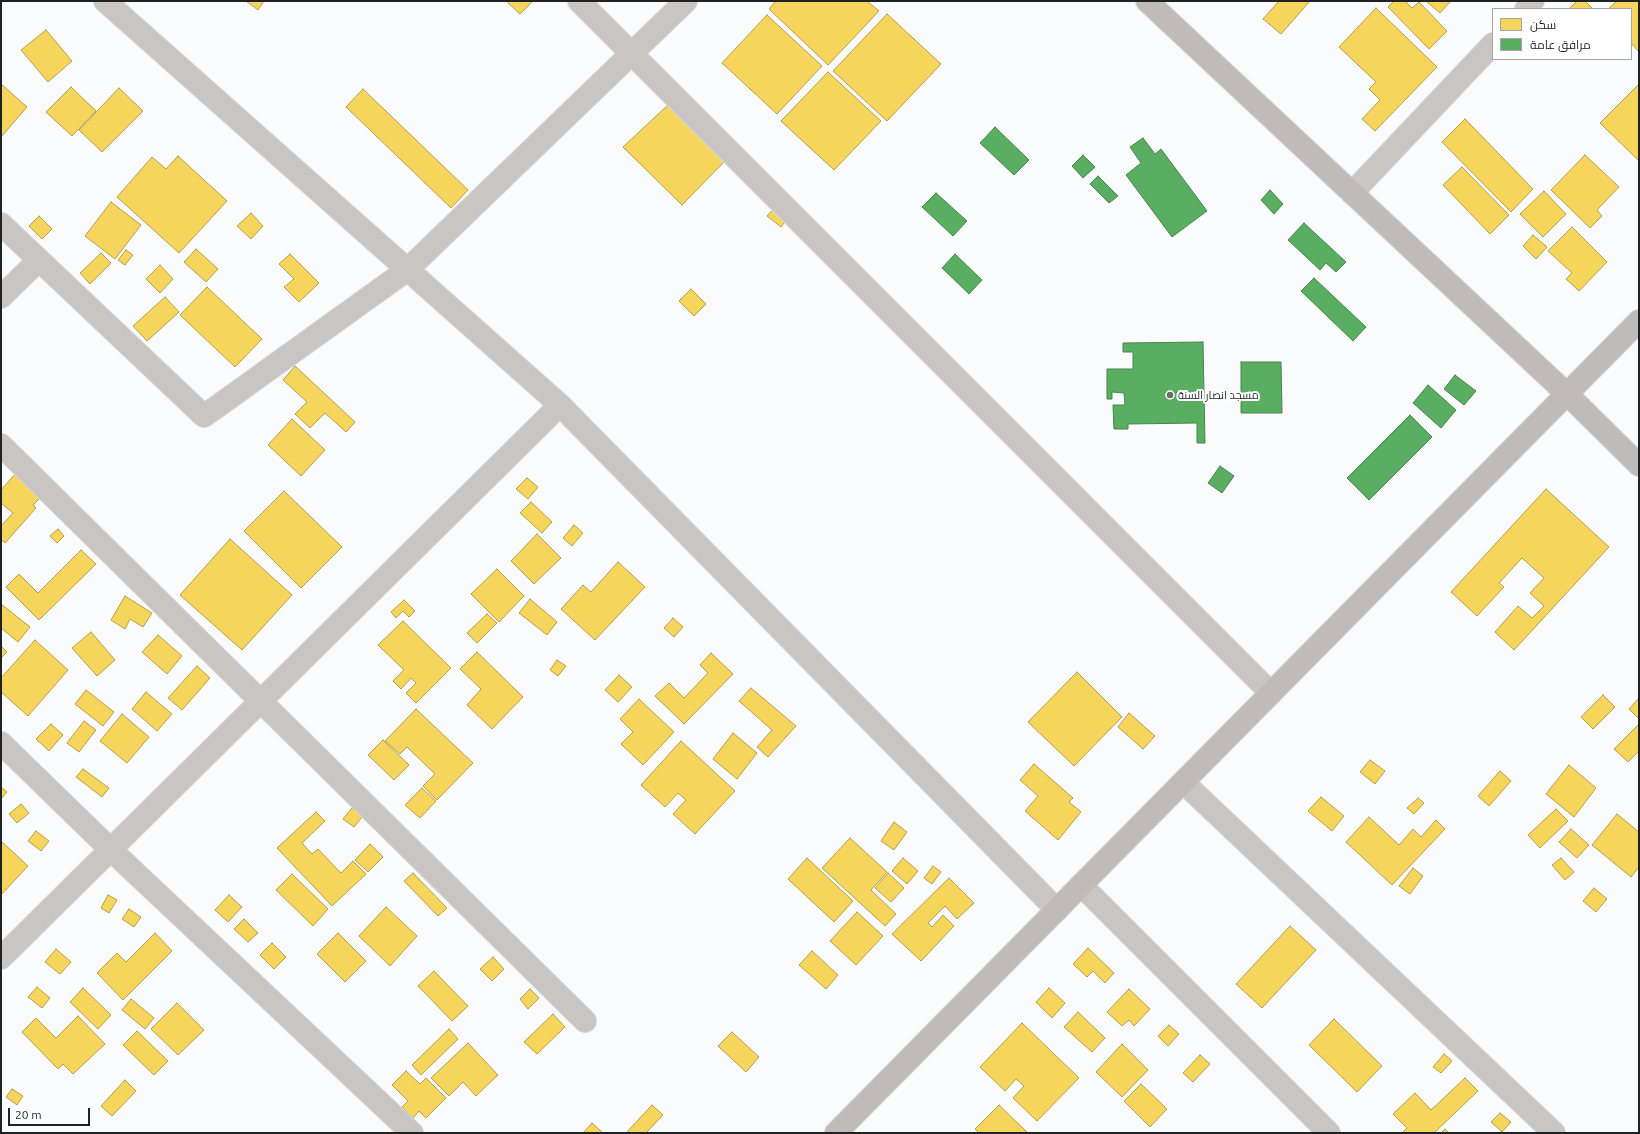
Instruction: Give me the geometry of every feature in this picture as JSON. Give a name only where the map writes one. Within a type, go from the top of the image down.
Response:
[{"type":"street","points":[[105,1],[560,406],[1057,910]]},
{"type":"street","points":[[579,1],[1271,693]]},
{"type":"street","points":[[1,224],[204,416],[407,270],[686,1]]},
{"type":"street","points":[[1147,1],[1567,394],[1639,465]]},
{"type":"street","points":[[1352,193],[1492,45]]},
{"type":"street","points":[[1,297],[39,260]]},
{"type":"street","points":[[836,1133],[1639,322]]},
{"type":"street","points":[[1,958],[560,406]]},
{"type":"street","points":[[1,445],[585,1021]]},
{"type":"street","points":[[1,743],[111,850],[412,1133]]},
{"type":"street","points":[[1183,782],[1554,1133]]},
{"type":"street","points":[[1081,885],[1329,1133]]},
{"type":"building: سكن","points":[[246,1],[264,1],[258,10]]},
{"type":"building: سكن","points":[[506,1],[533,1],[520,14]]},
{"type":"building: سكن","points":[[776,1],[867,1],[879,11],[828,65],[769,9]]},
{"type":"building: سكن","points":[[1279,1],[1310,1],[1281,34],[1263,19]]},
{"type":"building: سكن","points":[[1394,1],[1405,1],[1412,8],[1419,2],[1447,31],[1429,49],[1388,7]]},
{"type":"building: سكن","points":[[1426,1],[1451,1],[1440,13]]},
{"type":"building: سكن","points":[[1577,1],[1585,1],[1592,8],[1570,8]]},
{"type":"building: سكن","points":[[1617,1],[1639,1],[1639,52],[1632,44],[1632,8],[1609,8]]},
{"type":"building: سكن","points":[[1376,8],[1437,67],[1375,131],[1362,119],[1380,100],[1369,89],[1376,82],[1339,47]]},
{"type":"building: سكن","points":[[887,14],[941,64],[887,121],[833,71]]},
{"type":"building: سكن","points":[[767,15],[822,66],[777,114],[722,63]]},
{"type":"building: سكن","points":[[46,30],[72,61],[48,82],[21,50]]},
{"type":"building: سكن","points":[[828,72],[881,121],[834,170],[781,121]]},
{"type":"building: سكن","points":[[1,84],[27,107],[1,137]]},
{"type":"building: سكن","points":[[1639,84],[1639,161],[1600,123]]},
{"type":"building: سكن","points":[[71,87],[96,111],[72,136],[46,112]]},
{"type":"building: سكن","points":[[119,88],[143,111],[102,152],[79,130]]},
{"type":"building: سكن","points":[[363,89],[468,190],[451,208],[346,107]]},
{"type":"building: سكن","points":[[668,105],[725,161],[682,205],[623,147]]},
{"type":"building: سكن","points":[[1465,119],[1533,189],[1511,212],[1442,142]]},
{"type":"building: سكن","points":[[1585,155],[1619,187],[1597,210],[1602,216],[1590,228],[1551,190]]},
{"type":"building: سكن","points":[[178,156],[227,201],[179,253],[117,197],[152,157],[166,169]]},
{"type":"building: سكن","points":[[1462,167],[1509,215],[1490,234],[1443,185]]},
{"type":"building: سكن","points":[[1544,191],[1566,214],[1543,237],[1520,214]]},
{"type":"building: سكن","points":[[111,202],[141,225],[115,259],[85,236]]},
{"type":"building: سكن","points":[[777,205],[790,215],[781,227],[767,216]]},
{"type":"building: سكن","points":[[251,213],[263,226],[251,239],[237,226]]},
{"type":"building: سكن","points":[[39,216],[52,229],[42,239],[29,226]]},
{"type":"building: سكن","points":[[1572,227],[1607,262],[1579,291],[1566,279],[1572,273],[1548,251]]},
{"type":"building: سكن","points":[[1533,235],[1547,247],[1536,259],[1523,246]]},
{"type":"building: سكن","points":[[196,249],[218,269],[206,282],[184,262]]},
{"type":"building: سكن","points":[[126,250],[133,255],[125,265],[118,260]]},
{"type":"building: سكن","points":[[101,253],[111,263],[90,284],[80,273]]},
{"type":"building: سكن","points":[[290,254],[319,283],[299,302],[284,287],[294,279],[279,264]]},
{"type":"building: سكن","points":[[160,265],[173,279],[160,293],[146,279]]},
{"type":"building: سكن","points":[[207,287],[262,339],[235,367],[180,315]]},
{"type":"building: سكن","points":[[691,289],[706,304],[694,316],[679,301]]},
{"type":"building: سكن","points":[[165,297],[179,312],[147,341],[133,326]]},
{"type":"building: سكن","points":[[295,366],[355,422],[346,432],[325,413],[310,428],[295,414],[307,402],[283,380]]},
{"type":"building: سكن","points":[[292,419],[325,450],[301,476],[268,445]]},
{"type":"building: سكن","points":[[17,472],[43,495],[33,505],[36,508],[5,543],[1,539],[1,526],[13,513],[1,503],[1,490]]},
{"type":"building: سكن","points":[[527,478],[538,487],[528,499],[516,489]]},
{"type":"building: سكن","points":[[1546,489],[1609,547],[1514,650],[1495,632],[1518,606],[1532,618],[1544,606],[1530,593],[1544,578],[1522,558],[1499,583],[1504,587],[1477,616],[1451,592]]},
{"type":"building: سكن","points":[[284,491],[342,547],[301,588],[244,531]]},
{"type":"building: سكن","points":[[531,502],[552,522],[542,533],[520,513]]},
{"type":"building: سكن","points":[[574,525],[583,533],[572,546],[563,538]]},
{"type":"building: سكن","points":[[58,529],[64,536],[57,543],[50,536]]},
{"type":"building: سكن","points":[[537,534],[561,558],[534,584],[511,561]]},
{"type":"building: سكن","points":[[230,539],[292,595],[242,650],[180,595]]},
{"type":"building: سكن","points":[[81,550],[96,564],[39,620],[6,587],[19,574],[38,593]]},
{"type":"building: سكن","points":[[618,562],[645,587],[595,640],[561,609],[583,585],[591,592]]},
{"type":"building: سكن","points":[[497,569],[524,596],[499,622],[471,594]]},
{"type":"building: سكن","points":[[125,596],[152,613],[143,627],[130,619],[125,629],[111,620]]},
{"type":"building: سكن","points":[[530,599],[557,622],[547,635],[519,613]]},
{"type":"building: سكن","points":[[404,600],[415,611],[409,617],[403,611],[396,618],[391,612]]},
{"type":"building: سكن","points":[[1,604],[30,627],[18,642],[1,628]]},
{"type":"building: سكن","points":[[487,614],[497,623],[477,643],[467,633]]},
{"type":"building: سكن","points":[[673,618],[683,627],[674,637],[664,628]]},
{"type":"building: سكن","points":[[403,621],[451,668],[416,703],[406,693],[416,683],[411,678],[401,689],[393,681],[404,670],[378,645]]},
{"type":"building: سكن","points":[[91,632],[115,660],[97,676],[72,648]]},
{"type":"building: سكن","points":[[158,635],[182,656],[167,674],[142,652]]},
{"type":"building: سكن","points":[[35,640],[68,670],[28,716],[1,692],[1,678]]},
{"type":"building: سكن","points":[[1,646],[7,652],[1,658]]},
{"type":"building: سكن","points":[[477,652],[523,697],[492,729],[467,705],[481,689],[460,669]]},
{"type":"building: سكن","points":[[711,653],[733,674],[684,724],[655,696],[669,683],[684,698],[708,673],[700,665]]},
{"type":"building: سكن","points":[[557,660],[566,666],[558,676],[550,670]]},
{"type":"building: سكن","points":[[197,666],[210,678],[182,710],[168,698]]},
{"type":"building: سكن","points":[[1077,672],[1122,717],[1074,766],[1028,722]]},
{"type":"building: سكن","points":[[619,675],[632,687],[618,702],[605,690]]},
{"type":"building: سكن","points":[[751,688],[796,726],[768,757],[757,747],[772,730],[739,701]]},
{"type":"building: سكن","points":[[86,690],[114,712],[103,726],[75,704]]},
{"type":"building: سكن","points":[[146,692],[172,714],[157,731],[132,709]]},
{"type":"building: سكن","points":[[1603,695],[1615,707],[1593,729],[1581,717]]},
{"type":"building: سكن","points":[[1639,698],[1639,719],[1629,709]]},
{"type":"building: سكن","points":[[639,699],[674,732],[643,765],[621,744],[633,732],[620,719]]},
{"type":"building: سكن","points":[[416,709],[473,763],[437,800],[423,786],[435,774],[407,747],[400,754],[385,741]]},
{"type":"building: سكن","points":[[1129,713],[1155,736],[1143,749],[1118,727]]},
{"type":"building: سكن","points":[[122,714],[149,737],[127,763],[100,741]]},
{"type":"building: سكن","points":[[84,721],[96,730],[79,752],[67,743]]},
{"type":"building: سكن","points":[[51,724],[63,735],[49,751],[36,739]]},
{"type":"building: سكن","points":[[1639,724],[1639,751],[1628,762],[1614,749]]},
{"type":"building: سكن","points":[[733,733],[757,753],[737,779],[713,759]]},
{"type":"building: سكن","points":[[383,740],[409,765],[394,780],[368,755]]},
{"type":"building: سكن","points":[[681,741],[735,791],[695,834],[673,814],[686,800],[678,793],[665,807],[641,785]]},
{"type":"building: سكن","points":[[1370,760],[1385,771],[1375,784],[1360,772]]},
{"type":"building: سكن","points":[[1034,764],[1073,798],[1069,802],[1081,812],[1058,840],[1025,811],[1038,796],[1020,780]]},
{"type":"building: سكن","points":[[1569,765],[1596,788],[1574,817],[1546,794]]},
{"type":"building: سكن","points":[[83,769],[109,788],[102,797],[76,777]]},
{"type":"building: سكن","points":[[1500,771],[1511,781],[1489,806],[1478,796]]},
{"type":"building: سكن","points":[[1,787],[7,792],[1,799]]},
{"type":"building: سكن","points":[[422,788],[436,801],[420,818],[405,805]]},
{"type":"building: سكن","points":[[1321,797],[1344,816],[1332,831],[1308,811]]},
{"type":"building: سكن","points":[[1418,798],[1424,803],[1414,814],[1407,808]]},
{"type":"building: سكن","points":[[21,804],[29,813],[17,823],[9,814]]},
{"type":"building: سكن","points":[[352,808],[363,816],[354,827],[343,819]]},
{"type":"building: سكن","points":[[1556,809],[1568,821],[1540,848],[1528,835]]},
{"type":"building: سكن","points":[[316,812],[325,821],[302,843],[312,854],[318,849],[341,873],[353,861],[366,874],[332,906],[277,848]]},
{"type":"building: سكن","points":[[1617,814],[1639,832],[1639,867],[1631,877],[1592,845]]},
{"type":"building: سكن","points":[[1369,817],[1399,845],[1413,829],[1421,837],[1436,820],[1445,829],[1392,885],[1346,842]]},
{"type":"building: سكن","points":[[894,822],[907,832],[894,850],[881,841]]},
{"type":"building: سكن","points":[[1571,829],[1589,845],[1577,858],[1559,842]]},
{"type":"building: سكن","points":[[36,831],[49,841],[41,851],[28,841]]},
{"type":"building: سكن","points":[[850,838],[887,872],[871,890],[896,914],[885,926],[822,868]]},
{"type":"building: سكن","points":[[1,841],[28,866],[1,895]]},
{"type":"building: سكن","points":[[370,844],[383,857],[368,872],[355,860]]},
{"type":"building: سكن","points":[[807,858],[853,901],[834,922],[788,879]]},
{"type":"building: سكن","points":[[903,858],[918,871],[907,884],[892,871]]},
{"type":"building: سكن","points":[[1561,858],[1574,872],[1565,880],[1552,865]]},
{"type":"building: سكن","points":[[933,866],[941,872],[932,884],[924,878]]},
{"type":"building: سكن","points":[[1413,868],[1423,876],[1410,894],[1399,886]]},
{"type":"building: سكن","points":[[413,873],[447,908],[438,916],[404,881]]},
{"type":"building: سكن","points":[[888,873],[904,888],[891,902],[875,888]]},
{"type":"building: سكن","points":[[292,874],[328,909],[313,926],[276,890]]},
{"type":"building: سكن","points":[[949,878],[974,903],[957,919],[945,906],[928,923],[932,927],[943,915],[954,926],[921,961],[892,934]]},
{"type":"building: سكن","points":[[1594,888],[1607,899],[1596,912],[1583,901]]},
{"type":"building: سكن","points":[[108,895],[117,900],[109,913],[101,908]]},
{"type":"building: سكن","points":[[229,895],[242,907],[228,922],[215,910]]},
{"type":"building: سكن","points":[[386,907],[417,936],[390,966],[359,936]]},
{"type":"building: سكن","points":[[129,909],[141,917],[134,927],[122,919]]},
{"type":"building: سكن","points":[[857,912],[883,936],[856,965],[830,941]]},
{"type":"building: سكن","points":[[244,919],[258,933],[248,942],[234,929]]},
{"type":"building: سكن","points":[[1290,926],[1316,950],[1262,1008],[1236,984]]},
{"type":"building: سكن","points":[[155,933],[172,951],[123,1000],[97,973],[117,953],[126,962]]},
{"type":"building: سكن","points":[[338,933],[366,961],[345,982],[317,954]]},
{"type":"building: سكن","points":[[272,943],[286,957],[274,969],[260,955]]},
{"type":"building: سكن","points":[[1088,948],[1114,973],[1105,983],[1093,971],[1087,977],[1073,964]]},
{"type":"building: سكن","points":[[56,949],[71,962],[60,974],[45,962]]},
{"type":"building: سكن","points":[[812,951],[838,975],[826,989],[799,965]]},
{"type":"building: سكن","points":[[493,957],[504,969],[492,981],[480,969]]},
{"type":"building: سكن","points":[[434,971],[468,1006],[452,1021],[418,986]]},
{"type":"building: سكن","points":[[37,987],[50,998],[42,1008],[28,997]]},
{"type":"building: سكن","points":[[83,988],[111,1015],[98,1029],[70,1002]]},
{"type":"building: سكن","points":[[1049,988],[1065,1003],[1052,1018],[1036,1002]]},
{"type":"building: سكن","points":[[530,989],[539,998],[528,1009],[520,999]]},
{"type":"building: سكن","points":[[1129,989],[1150,1009],[1134,1026],[1129,1020],[1122,1026],[1107,1012]]},
{"type":"building: سكن","points":[[131,999],[154,1018],[145,1029],[122,1010]]},
{"type":"building: سكن","points":[[177,1003],[204,1030],[178,1055],[151,1029]]},
{"type":"building: سكن","points":[[1078,1012],[1105,1038],[1092,1052],[1064,1027]]},
{"type":"building: سكن","points":[[553,1014],[565,1027],[537,1054],[524,1042]]},
{"type":"building: سكن","points":[[78,1016],[105,1044],[73,1074],[63,1064],[58,1069],[22,1032],[36,1018],[56,1038]]},
{"type":"building: سكن","points":[[1334,1019],[1382,1066],[1357,1092],[1309,1045]]},
{"type":"building: سكن","points":[[1022,1023],[1079,1078],[1037,1121],[1013,1098],[1024,1086],[1016,1079],[1005,1091],[980,1067]]},
{"type":"building: سكن","points":[[1169,1025],[1179,1034],[1168,1046],[1158,1036]]},
{"type":"building: سكن","points":[[449,1029],[458,1039],[421,1075],[412,1065]]},
{"type":"building: سكن","points":[[137,1031],[168,1061],[154,1075],[123,1045]]},
{"type":"building: سكن","points":[[732,1032],[759,1057],[746,1072],[718,1046]]},
{"type":"building: سكن","points":[[468,1043],[498,1075],[476,1096],[463,1082],[449,1096],[431,1078]]},
{"type":"building: سكن","points":[[1122,1044],[1148,1070],[1122,1097],[1096,1072]]},
{"type":"building: سكن","points":[[1444,1054],[1452,1061],[1441,1073],[1433,1067]]},
{"type":"building: سكن","points":[[1200,1055],[1210,1064],[1193,1082],[1183,1073]]},
{"type":"building: سكن","points":[[406,1071],[420,1084],[426,1078],[446,1098],[426,1118],[419,1111],[413,1118],[402,1107],[408,1101],[392,1085]]},
{"type":"building: سكن","points":[[1465,1078],[1478,1091],[1434,1133],[1402,1133],[1407,1128],[1393,1114],[1415,1093],[1431,1110]]},
{"type":"building: سكن","points":[[125,1080],[136,1091],[112,1116],[101,1106]]},
{"type":"building: سكن","points":[[1141,1084],[1167,1109],[1150,1127],[1124,1101]]},
{"type":"building: سكن","points":[[12,1089],[23,1096],[17,1105],[6,1097]]},
{"type":"building: سكن","points":[[652,1105],[663,1115],[646,1133],[626,1133]]},
{"type":"building: سكن","points":[[999,1105],[1028,1133],[979,1133],[975,1129]]},
{"type":"building: سكن","points":[[1500,1113],[1511,1122],[1502,1132],[1491,1122]]},
{"type":"building: سكن","points":[[592,1123],[603,1133],[583,1133]]},
{"type":"building: سكن","points":[[1445,1129],[1449,1133],[1441,1133]]},
{"type":"building: مرافق عامة","points":[[995,127],[1029,160],[1014,175],[980,143]]},
{"type":"building: مرافق عامة","points":[[1143,138],[1155,154],[1161,149],[1207,211],[1172,237],[1126,175],[1141,163],[1130,147]]},
{"type":"building: مرافق عامة","points":[[1083,155],[1095,167],[1083,178],[1072,166]]},
{"type":"building: مرافق عامة","points":[[1098,176],[1118,196],[1109,203],[1090,184]]},
{"type":"building: مرافق عامة","points":[[1270,190],[1283,204],[1274,214],[1261,200]]},
{"type":"building: مرافق عامة","points":[[936,193],[967,221],[953,236],[922,207]]},
{"type":"building: مرافق عامة","points":[[1304,223],[1346,262],[1336,272],[1326,263],[1320,270],[1288,240]]},
{"type":"building: مرافق عامة","points":[[955,254],[982,280],[969,294],[942,268]]},
{"type":"building: مرافق عامة","points":[[1314,278],[1366,327],[1353,341],[1301,291]]},
{"type":"building: مرافق عامة","points":[[1203,342],[1205,443],[1197,443],[1197,423],[1128,424],[1128,429],[1114,429],[1113,405],[1125,405],[1124,393],[1112,392],[1112,399],[1107,399],[1107,369],[1133,369],[1133,352],[1123,352],[1123,343]]},
{"type":"building: مرافق عامة","points":[[1241,362],[1281,362],[1282,413],[1241,413]]},
{"type":"building: مرافق عامة","points":[[1455,375],[1476,391],[1464,405],[1444,389]]},
{"type":"building: مرافق عامة","points":[[1428,385],[1456,410],[1441,428],[1413,403]]},
{"type":"building: مرافق عامة","points":[[1410,415],[1432,437],[1369,500],[1347,478]]},
{"type":"building: مرافق عامة","points":[[1220,466],[1234,476],[1222,493],[1208,483]]},
{"type":"place","name":"مسجد انصار السنة","points":[[1170,395]]}]
